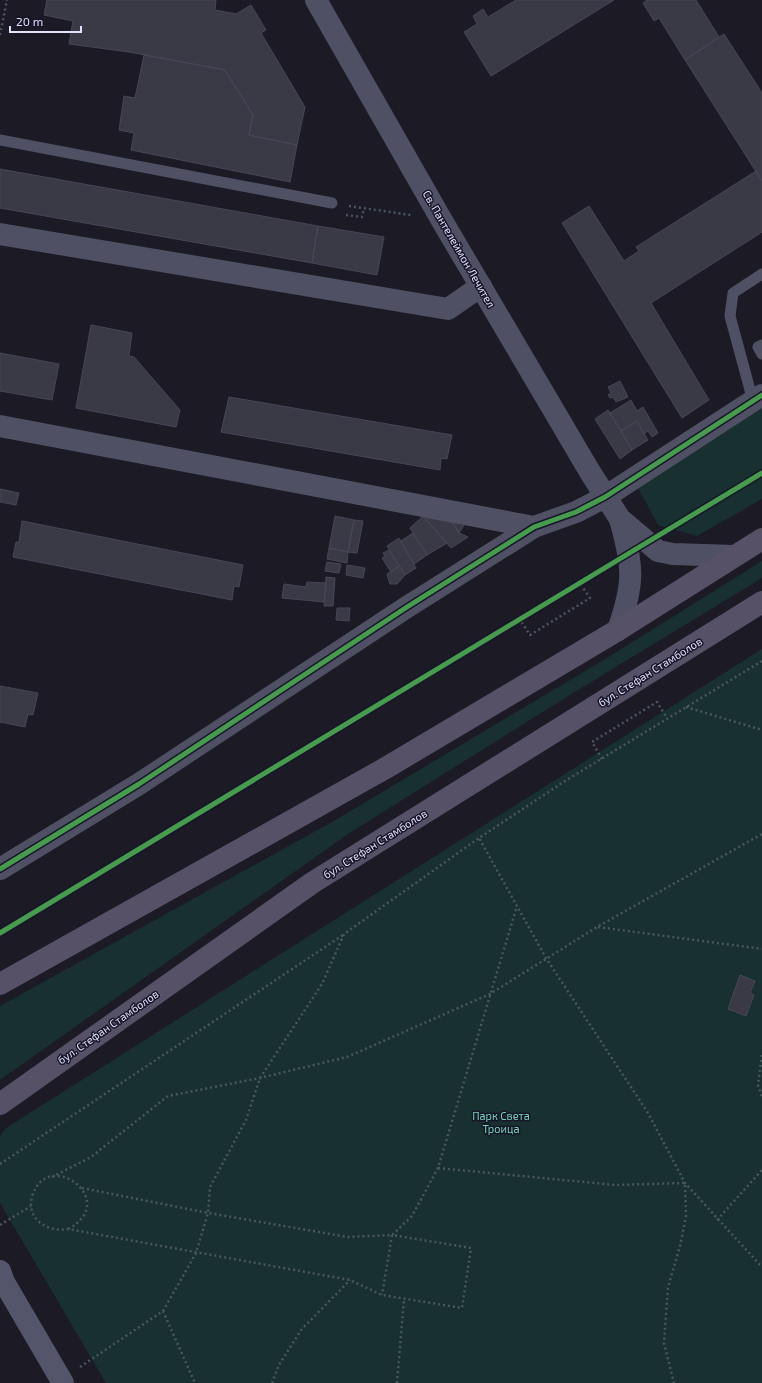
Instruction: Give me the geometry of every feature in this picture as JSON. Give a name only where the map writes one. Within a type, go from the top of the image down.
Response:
[{"type":"main road","points":[[0,984],[384,769],[618,630],[762,539]]},
{"type":"main road","name":"бул. Стефан Стамболов","points":[[0,1104],[312,883],[762,602]]},
{"type":"main road","points":[[1,1276],[63,1383]]},
{"type":"street","name":"Св. Пантелеймон Лечител","points":[[316,0],[441,219],[605,497],[620,519]]},
{"type":"street","points":[[0,234],[448,309],[481,286]]},
{"type":"street","points":[[0,870],[139,784],[407,606],[534,527],[576,512],[605,497],[758,398]]},
{"type":"street","points":[[0,426],[534,527]]},
{"type":"street","points":[[620,519],[658,551],[673,554],[734,556]]},
{"type":"street","points":[[618,630],[628,601],[631,570],[620,519]]},
{"type":"lane","points":[[0,140],[332,203]]},
{"type":"lane","points":[[758,398],[730,316],[733,293],[762,274]]},
{"type":"lane","points":[[762,345],[758,347],[762,354]]},
{"type":"path","points":[[0,35],[7,0]]},
{"type":"path","points":[[362,217],[364,209],[441,219]]},
{"type":"path","points":[[573,586],[586,578]]},
{"type":"path","points":[[519,618],[530,635],[590,598],[579,582]]},
{"type":"path","points":[[512,622],[526,614]]},
{"type":"path","points":[[0,1164],[344,934],[479,838],[667,718],[762,661]]},
{"type":"path","points":[[602,759],[592,742],[657,702],[667,718]]},
{"type":"path","points":[[685,707],[762,730]]},
{"type":"path","points":[[81,1188],[86,1201],[83,1216],[76,1225],[60,1231],[50,1230],[40,1223],[33,1213],[31,1206],[32,1196],[39,1184],[91,1157],[168,1096],[260,1078],[347,1057],[490,994],[597,927],[762,834]]},
{"type":"path","points":[[479,838],[546,958],[648,1113],[685,1183],[717,1220],[762,1267]]},
{"type":"path","points":[[382,1295],[392,1235],[412,1216],[438,1168],[517,906]]},
{"type":"path","points":[[597,927],[762,949]]},
{"type":"path","points":[[94,1358],[163,1311],[196,1253],[208,1212],[210,1187],[246,1120],[260,1078],[322,984],[344,934]]},
{"type":"path","points":[[762,1055],[758,1086],[762,1097]]},
{"type":"path","points":[[438,1168],[615,1185],[685,1183]]},
{"type":"path","points":[[717,1220],[762,1170]]},
{"type":"path","points":[[52,1177],[69,1178],[81,1188],[348,1237],[392,1235],[471,1248],[462,1308],[382,1295],[350,1280],[68,1229]]},
{"type":"path","points":[[674,1383],[664,1343],[668,1287],[680,1246],[686,1216],[685,1183]]},
{"type":"path","points":[[0,1225],[31,1206]]},
{"type":"path","points":[[272,1383],[280,1365],[300,1330],[350,1280]]},
{"type":"path","points":[[397,1383],[404,1299]]},
{"type":"path","points":[[163,1311],[195,1383]]},
{"type":"green space","points":[[762,408],[762,499],[697,536],[658,525],[636,484]]},
{"type":"green space","points":[[762,561],[762,578],[565,698],[348,834],[0,1080],[0,1006],[332,822],[602,661]]},
{"type":"green space","name":"Парк Света Троица","points":[[762,649],[762,1383],[106,1383],[0,1203],[0,1136],[6,1128]]},
{"type":"building","points":[[47,0],[216,0],[215,10],[236,14],[251,5],[266,30],[261,33],[305,107],[297,145],[249,135],[253,115],[225,70],[129,52],[69,44],[73,21],[44,15]]},
{"type":"building","points":[[516,0],[614,0],[491,76],[464,32],[477,24],[473,16],[483,9],[488,17]]},
{"type":"building","points":[[647,0],[696,0],[719,37],[685,60],[659,18],[654,21],[643,3]]},
{"type":"building","points":[[724,34],[762,93],[762,181],[685,60]]},
{"type":"building","points":[[144,55],[225,70],[253,115],[249,135],[297,145],[290,182],[131,150],[134,133],[119,130],[124,96],[135,98]]},
{"type":"building","points":[[0,169],[318,226],[312,263],[0,208]]},
{"type":"building","points":[[756,171],[762,181],[762,232],[651,303],[709,400],[682,418],[562,223],[589,206],[624,261],[639,251],[636,247]]},
{"type":"building","points":[[318,226],[384,237],[377,275],[312,263]]},
{"type":"building","points":[[91,325],[132,333],[129,356],[134,357],[180,410],[176,427],[76,408]]},
{"type":"building","points":[[0,353],[59,364],[52,400],[0,391]]},
{"type":"building","points":[[620,381],[628,397],[616,402],[613,397],[610,398],[608,395],[611,393],[608,387]]},
{"type":"building","points":[[229,397],[452,435],[447,459],[441,458],[440,470],[221,432]]},
{"type":"building","points":[[631,400],[637,411],[643,407],[658,433],[652,437],[648,431],[644,434],[637,421],[621,431],[610,413]]},
{"type":"building","points":[[608,410],[632,450],[620,459],[595,419]]},
{"type":"building","points":[[637,421],[648,440],[632,450],[621,431]]},
{"type":"building","points":[[0,489],[19,493],[16,505],[0,502]]},
{"type":"building","points":[[335,516],[354,520],[348,552],[329,548]]},
{"type":"building","points":[[423,516],[447,543],[427,555],[410,528]]},
{"type":"building","points":[[423,516],[451,520],[459,533],[468,537],[451,548]]},
{"type":"building","points":[[468,519],[459,533],[451,520]]},
{"type":"building","points":[[354,520],[363,521],[357,553],[348,552]]},
{"type":"building","points":[[22,521],[243,565],[239,587],[234,586],[232,600],[13,557],[16,542],[19,542]]},
{"type":"building","points":[[413,533],[427,555],[414,564],[401,541]]},
{"type":"building","points":[[399,538],[416,568],[405,575],[387,546]]},
{"type":"building","points":[[329,548],[348,552],[347,563],[327,559]]},
{"type":"building","points":[[389,550],[399,566],[391,572],[382,558],[385,556],[383,553]]},
{"type":"building","points":[[327,562],[341,564],[339,573],[325,571]]},
{"type":"building","points":[[347,565],[365,568],[363,578],[346,575]]},
{"type":"building","points":[[399,566],[405,575],[397,584],[390,584],[387,574]]},
{"type":"building","points":[[326,577],[335,578],[333,606],[324,606]]},
{"type":"building","points":[[307,582],[326,583],[324,602],[282,598],[284,584],[306,587]]},
{"type":"building","points":[[337,608],[350,608],[349,621],[336,620]]},
{"type":"building","points":[[0,686],[38,693],[33,715],[28,714],[25,727],[0,722]]},
{"type":"building","points":[[740,975],[755,981],[750,993],[754,995],[746,1016],[728,1009]]},
{"type":"cycle path","points":[[0,869],[139,784],[407,607],[534,527],[576,512],[605,497],[762,395]]},
{"type":"cycle path","points":[[0,933],[762,473]]}]
